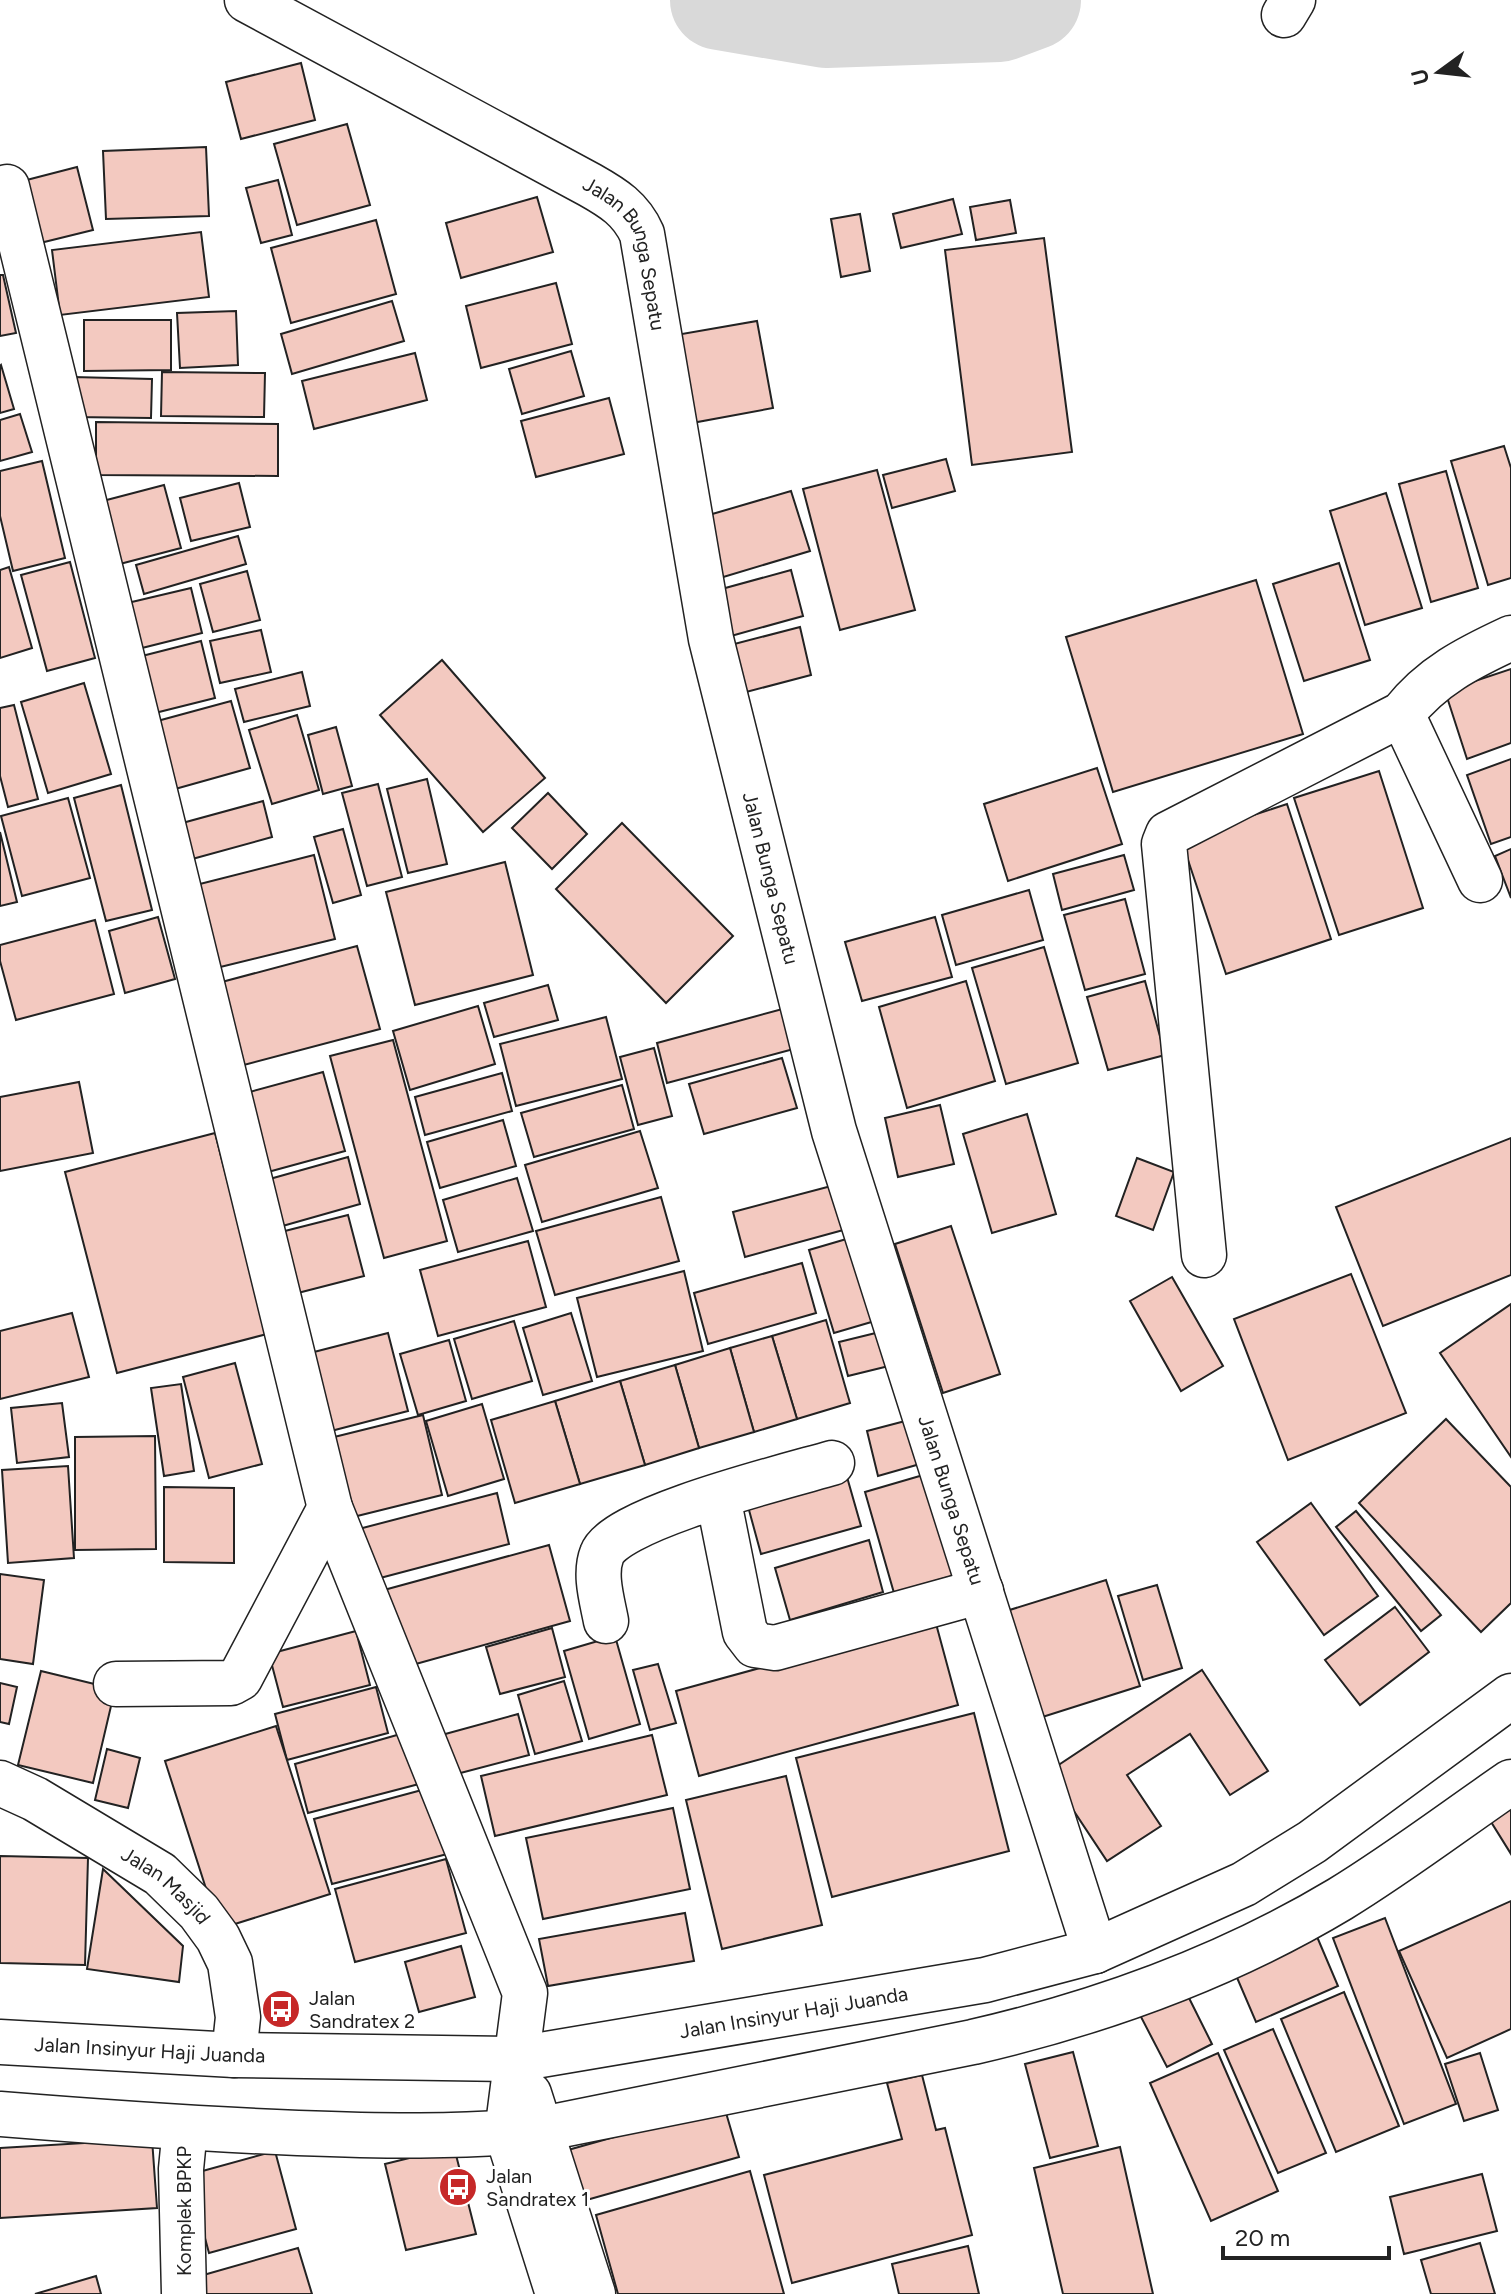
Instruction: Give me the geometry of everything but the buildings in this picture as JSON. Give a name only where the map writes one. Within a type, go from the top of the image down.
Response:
[{"type":"main road","name":"Jalan Bunga Sepatu","points":[[247,0],[590,185],[620,203],[637,222],[642,234],[711,639],[834,1131],[1095,1951]]},
{"type":"main road","points":[[7,187],[330,1508],[525,1993],[517,2059],[524,2131],[558,2294]]},
{"type":"main road","points":[[1204,1255],[1164,844],[1172,831],[1402,714],[1437,677],[1511,638]]},
{"type":"main road","points":[[1402,714],[1480,880]]},
{"type":"main road","points":[[606,1621],[599,1572],[602,1553],[610,1542],[640,1524],[832,1463]]},
{"type":"main road","points":[[718,1497],[745,1632],[755,1645],[775,1648],[981,1591]]},
{"type":"main road","points":[[116,1684],[231,1683],[240,1678],[330,1508]]},
{"type":"main road","name":"Jalan Insinyur Haji Juanda","points":[[0,2042],[234,2055],[517,2059],[985,1980],[1095,1951],[1244,1884],[1312,1842],[1511,1696]]},
{"type":"main road","points":[[0,2114],[185,2128],[342,2135],[524,2131],[1040,2026],[1159,1988],[1220,1963],[1341,1898],[1511,1782]]},
{"type":"main road","name":"Jalan Masjid","points":[[0,1783],[35,1799],[160,1874],[199,1912],[218,1938],[230,1963],[238,2017],[234,2055]]},
{"type":"main road","name":"Komplek BPKP","points":[[184,2294],[181,2169],[185,2128]]},
{"type":"main road","points":[[524,2131],[593,2294]]},
{"type":"waterway","points":[[720,0],[826,18],[999,12],[1031,0]]},
{"type":"place","name":"Jalan Sandratex 2","points":[[281,2009]]},
{"type":"place","name":"Jalan Sandratex 1","points":[[458,2187]]}]
